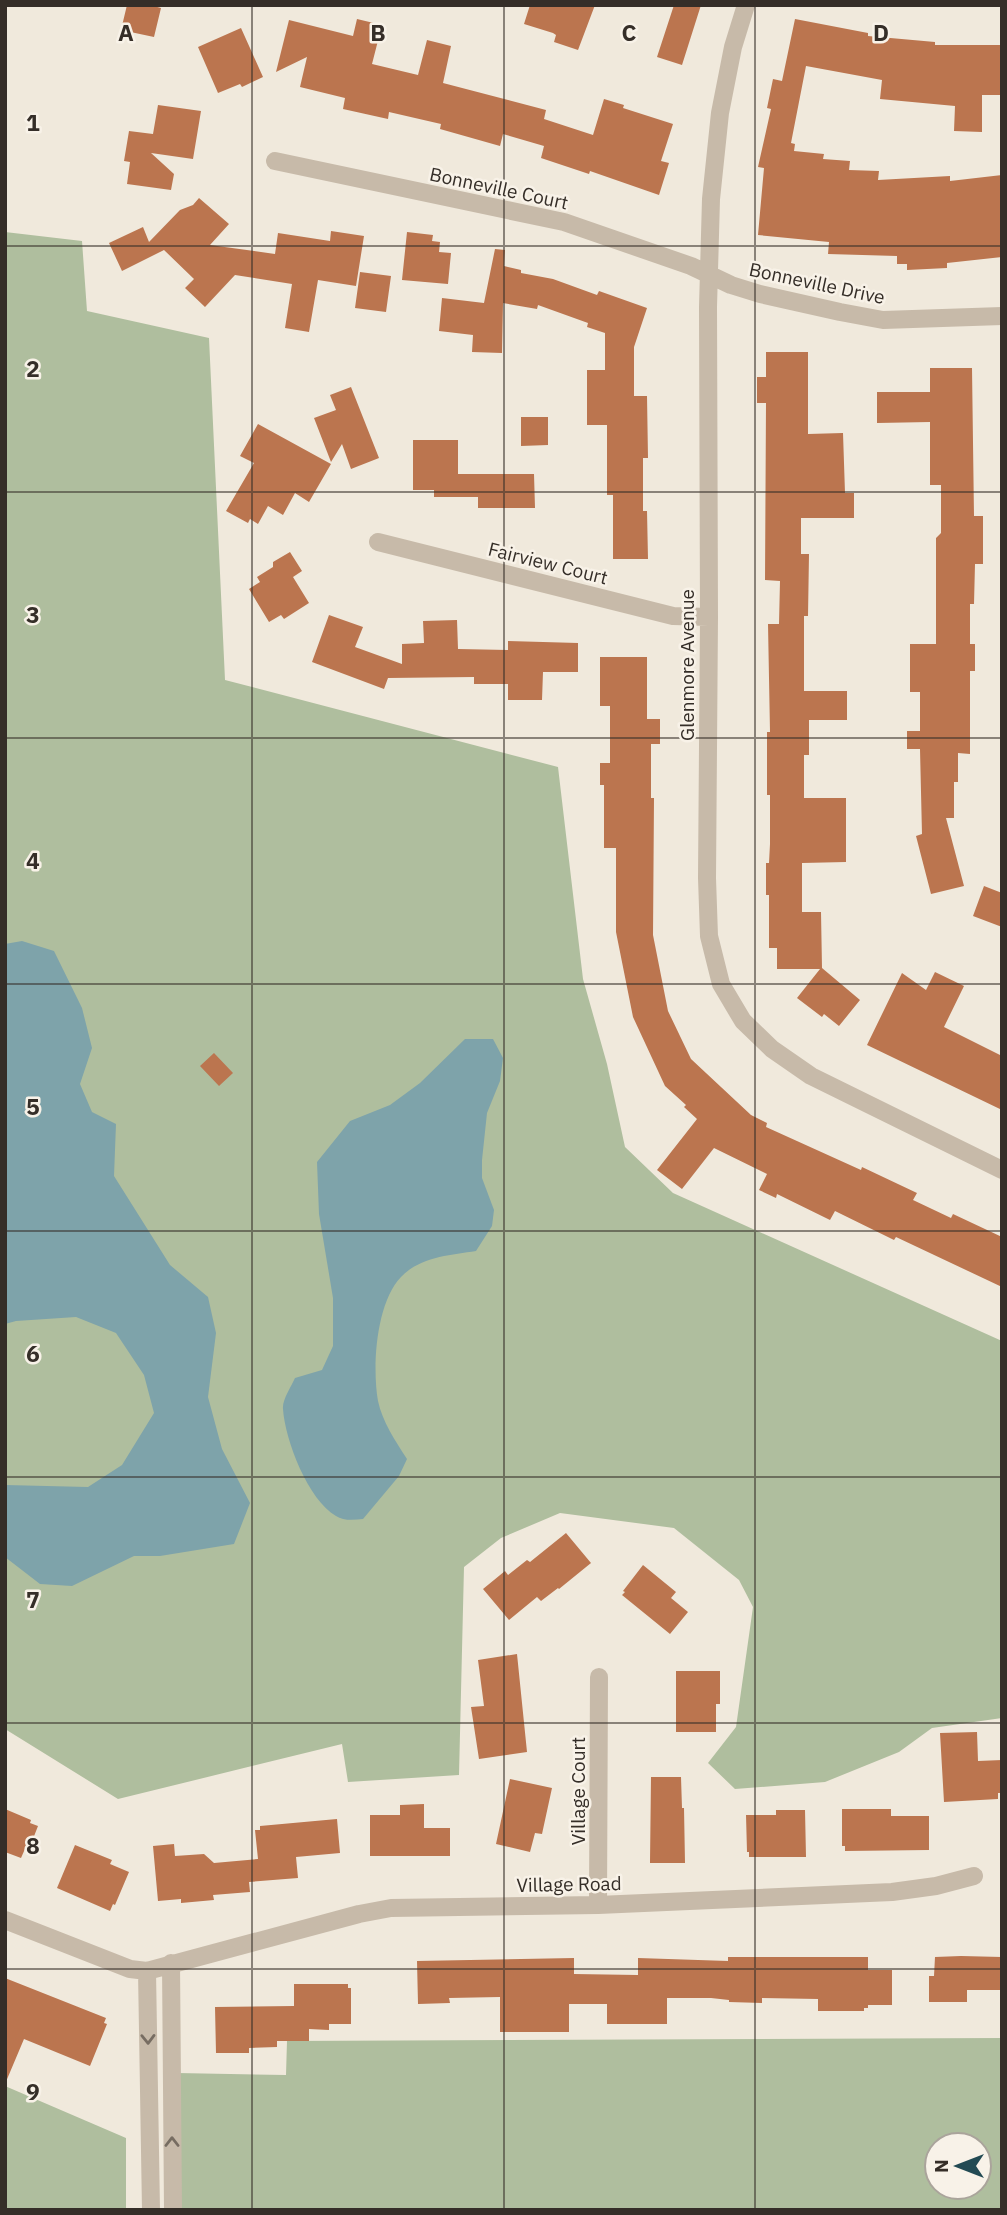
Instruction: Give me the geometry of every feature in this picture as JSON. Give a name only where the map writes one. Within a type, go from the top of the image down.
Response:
[{"type":"street","name":"Glenmore Avenue","points":[[747,5],[733,47],[720,113],[711,199],[707,878],[709,936],[721,984],[743,1021],[772,1049],[811,1076],[1002,1170]]},
{"type":"street","name":"Bonneville Court","points":[[275,161],[564,222],[691,266],[709,275]]},
{"type":"street","name":"Bonneville Drive","points":[[709,275],[760,294],[883,320],[1002,316]]},
{"type":"street","name":"Fairview Court","points":[[378,542],[673,616],[709,617]]},
{"type":"street","name":"Village Court","points":[[598,1905],[599,1677]]},
{"type":"street","name":"Village Road","points":[[147,1971],[359,1914],[391,1908],[598,1905],[892,1892],[936,1886],[974,1876]]},
{"type":"street","points":[[5,1920],[131,1969],[147,1971],[151,2210]]},
{"type":"street","points":[[170,1963],[173,2210]]},
{"type":"green space","points":[[5,232],[82,241],[87,311],[209,338],[225,680],[558,767],[583,979],[607,1064],[625,1147],[673,1193],[1002,1341],[1002,1718],[932,1728],[899,1752],[825,1782],[735,1789],[708,1763],[736,1727],[753,1607],[739,1580],[674,1528],[560,1513],[501,1538],[464,1567],[459,1775],[348,1782],[342,1744],[118,1799],[5,1729]]},
{"type":"green space","points":[[1002,2038],[1002,2210],[178,2210],[177,2073],[286,2075],[287,2041]]},
{"type":"green space","points":[[5,2086],[126,2138],[126,2210],[5,2210]]},
{"type":"water","points":[[22,941],[54,951],[82,1008],[92,1048],[80,1084],[92,1112],[116,1124],[114,1176],[170,1265],[208,1297],[216,1333],[208,1397],[222,1449],[250,1503],[234,1544],[160,1556],[134,1556],[72,1586],[40,1584],[5,1557],[5,1485],[88,1487],[122,1465],[154,1413],[144,1375],[116,1333],[76,1317],[5,1324],[5,944]]},
{"type":"water","points":[[465,1039],[493,1039],[503,1058],[500,1081],[487,1113],[482,1160],[482,1178],[494,1210],[492,1226],[476,1251],[436,1258],[417,1265],[401,1277],[393,1288],[381,1319],[378,1336],[376,1387],[383,1416],[407,1459],[399,1476],[363,1519],[342,1519],[326,1508],[307,1483],[288,1437],[283,1409],[285,1398],[295,1378],[322,1370],[333,1346],[333,1298],[319,1214],[317,1162],[350,1121],[390,1105],[420,1083]]},
{"type":"building","points":[[127,5],[161,8],[154,37],[121,30]]},
{"type":"building","points":[[530,5],[595,5],[578,50],[554,42],[556,35],[553,33],[524,24]]},
{"type":"building","points":[[674,5],[701,5],[682,65],[657,57]]},
{"type":"building","points":[[357,19],[382,25],[372,64],[418,75],[427,40],[451,46],[443,83],[546,110],[544,119],[593,135],[604,99],[673,124],[661,161],[669,163],[659,195],[590,171],[589,174],[541,158],[544,146],[503,134],[500,146],[440,129],[441,124],[389,112],[388,119],[343,109],[345,98],[300,87],[307,57],[276,72],[289,20],[353,36]]},
{"type":"building","points":[[795,19],[868,33],[868,36],[935,42],[935,45],[1002,45],[1002,95],[982,95],[982,132],[954,131],[955,106],[880,99],[882,80],[806,66],[791,143],[795,144],[794,151],[824,154],[823,159],[850,161],[849,170],[879,171],[878,180],[950,176],[950,181],[1002,175],[1002,257],[947,263],[947,268],[907,270],[907,264],[897,264],[897,256],[828,254],[829,242],[758,235],[764,168],[758,167],[771,109],[767,108],[773,79],[782,81]]},
{"type":"building","points":[[241,28],[263,77],[242,87],[240,84],[218,93],[198,47]]},
{"type":"building","points":[[158,105],[201,111],[193,159],[151,153],[174,174],[171,190],[127,184],[130,162],[124,161],[129,131],[153,134]]},
{"type":"building","points":[[199,198],[229,224],[210,245],[275,254],[278,233],[330,241],[331,231],[364,236],[356,286],[318,280],[309,332],[285,328],[292,284],[235,275],[205,307],[185,288],[194,279],[164,250],[122,271],[109,243],[143,227],[149,242],[180,210],[193,205]]},
{"type":"building","points":[[407,232],[433,235],[432,241],[440,242],[439,252],[451,253],[448,284],[402,280]]},
{"type":"building","points":[[495,249],[505,250],[504,266],[521,270],[521,273],[553,279],[597,295],[599,291],[647,308],[634,347],[634,396],[647,396],[648,458],[643,458],[643,511],[647,511],[648,559],[613,559],[613,495],[607,495],[607,425],[587,425],[587,370],[605,370],[605,333],[587,327],[588,323],[538,305],[537,309],[503,303],[502,353],[472,352],[473,335],[439,331],[442,298],[484,303]]},
{"type":"building","points":[[360,272],[391,276],[386,312],[355,308]]},
{"type":"building","points":[[766,352],[808,352],[808,434],[843,433],[845,493],[854,493],[854,518],[801,518],[801,554],[809,554],[808,616],[804,616],[804,691],[847,691],[847,720],[809,720],[809,755],[804,755],[804,798],[846,798],[846,862],[802,863],[802,912],[821,912],[822,968],[860,1000],[839,1026],[797,998],[820,969],[777,969],[777,948],[769,948],[769,895],[766,895],[766,863],[769,863],[770,844],[770,795],[767,795],[767,732],[770,732],[768,624],[779,624],[780,581],[765,580],[766,403],[757,403],[757,377],[766,377]]},
{"type":"building","points":[[930,368],[972,368],[974,516],[983,516],[983,564],[975,564],[974,604],[970,604],[970,644],[975,644],[975,671],[970,671],[970,754],[958,753],[958,782],[954,782],[954,818],[946,818],[964,886],[931,894],[916,836],[922,834],[920,749],[907,749],[907,731],[920,731],[920,692],[910,692],[910,644],[936,644],[936,538],[941,533],[941,485],[930,485],[930,422],[877,423],[877,392],[930,392]]},
{"type":"building","points":[[351,387],[379,458],[351,469],[342,444],[331,462],[314,418],[336,410],[330,395]]},
{"type":"building","points":[[521,417],[548,417],[548,445],[521,446]]},
{"type":"building","points":[[258,424],[331,464],[309,502],[295,493],[283,515],[268,506],[258,524],[250,519],[248,523],[226,511],[254,463],[240,456]]},
{"type":"building","points":[[413,440],[458,440],[458,474],[534,474],[535,508],[478,508],[478,497],[434,497],[434,490],[413,490]]},
{"type":"building","points":[[290,552],[302,571],[293,577],[309,603],[284,619],[281,615],[269,622],[249,589],[260,582],[257,577],[273,567],[273,562]]},
{"type":"building","points":[[329,615],[363,627],[355,647],[402,664],[402,644],[424,643],[423,621],[457,620],[458,649],[508,650],[508,641],[578,643],[578,672],[543,672],[542,700],[508,700],[508,684],[474,684],[474,677],[388,678],[384,689],[312,662]]},
{"type":"building","points":[[600,657],[647,657],[647,719],[660,719],[660,744],[651,744],[651,798],[654,798],[653,935],[668,1011],[691,1059],[751,1115],[767,1123],[766,1127],[917,1193],[913,1200],[951,1218],[953,1214],[1002,1237],[1002,1287],[835,1211],[830,1220],[777,1194],[776,1198],[759,1190],[767,1174],[714,1148],[682,1189],[657,1170],[697,1119],[665,1086],[633,1017],[616,932],[616,848],[604,848],[604,785],[600,785],[600,763],[610,763],[610,706],[600,706]]},
{"type":"building","points":[[984,886],[1002,893],[1002,927],[973,916]]},
{"type":"building","points":[[935,972],[964,986],[944,1027],[1002,1056],[1002,1110],[867,1045],[902,973],[926,990]]},
{"type":"building","points":[[214,1053],[233,1073],[219,1086],[200,1066]]},
{"type":"building","points":[[566,1533],[591,1563],[559,1589],[541,1601],[537,1597],[509,1620],[483,1589],[505,1571],[508,1575],[527,1560],[530,1562]]},
{"type":"building","points":[[643,1565],[676,1592],[671,1598],[688,1612],[670,1634],[622,1595]]},
{"type":"building","points":[[517,1654],[527,1752],[479,1759],[471,1707],[484,1706],[478,1660]]},
{"type":"building","points":[[676,1671],[720,1671],[720,1704],[716,1704],[716,1732],[676,1732]]},
{"type":"building","points":[[977,1732],[978,1761],[1002,1760],[1002,1793],[998,1793],[998,1799],[944,1802],[940,1733]]},
{"type":"building","points":[[651,1777],[681,1777],[685,1863],[650,1863]]},
{"type":"building","points":[[510,1779],[552,1788],[542,1834],[535,1833],[530,1852],[496,1844]]},
{"type":"building","points":[[424,1804],[424,1828],[450,1828],[450,1856],[370,1856],[370,1815],[400,1815],[400,1805]]},
{"type":"building","points":[[5,1809],[31,1820],[30,1823],[38,1826],[31,1844],[28,1842],[21,1858],[5,1852]]},
{"type":"building","points":[[842,1809],[891,1809],[891,1816],[929,1816],[929,1850],[845,1851],[845,1846],[842,1846]]},
{"type":"building","points":[[776,1810],[805,1810],[806,1857],[749,1857],[746,1815],[776,1815]]},
{"type":"building","points":[[337,1819],[340,1853],[296,1857],[298,1878],[249,1882],[250,1892],[213,1895],[214,1900],[181,1903],[181,1899],[158,1901],[153,1846],[174,1844],[175,1856],[204,1854],[214,1863],[258,1859],[255,1830],[260,1830],[260,1826]]},
{"type":"building","points":[[75,1845],[112,1860],[110,1864],[129,1872],[110,1911],[57,1888]]},
{"type":"building","points":[[728,1957],[868,1957],[868,1970],[892,1970],[892,2005],[868,2005],[864,2011],[818,2011],[818,1999],[762,1998],[762,2003],[729,2002],[711,1998],[667,1998],[667,2024],[607,2024],[607,2004],[569,2004],[569,2032],[500,2032],[500,1997],[449,1998],[450,2003],[418,2004],[417,1961],[574,1958],[574,1974],[638,1975],[638,1958],[728,1961]]},
{"type":"building","points":[[935,1957],[1002,1957],[1002,1990],[967,1990],[967,2002],[929,2002],[929,1976],[934,1976]]},
{"type":"building","points":[[5,1978],[106,2018],[104,2023],[107,2024],[90,2066],[24,2039],[5,2084]]},
{"type":"building","points":[[294,1984],[348,1984],[348,1988],[351,1988],[351,2024],[329,2024],[329,2030],[309,2029],[309,2041],[277,2041],[277,2047],[249,2048],[249,2053],[216,2053],[215,2007],[294,2006]]}]
